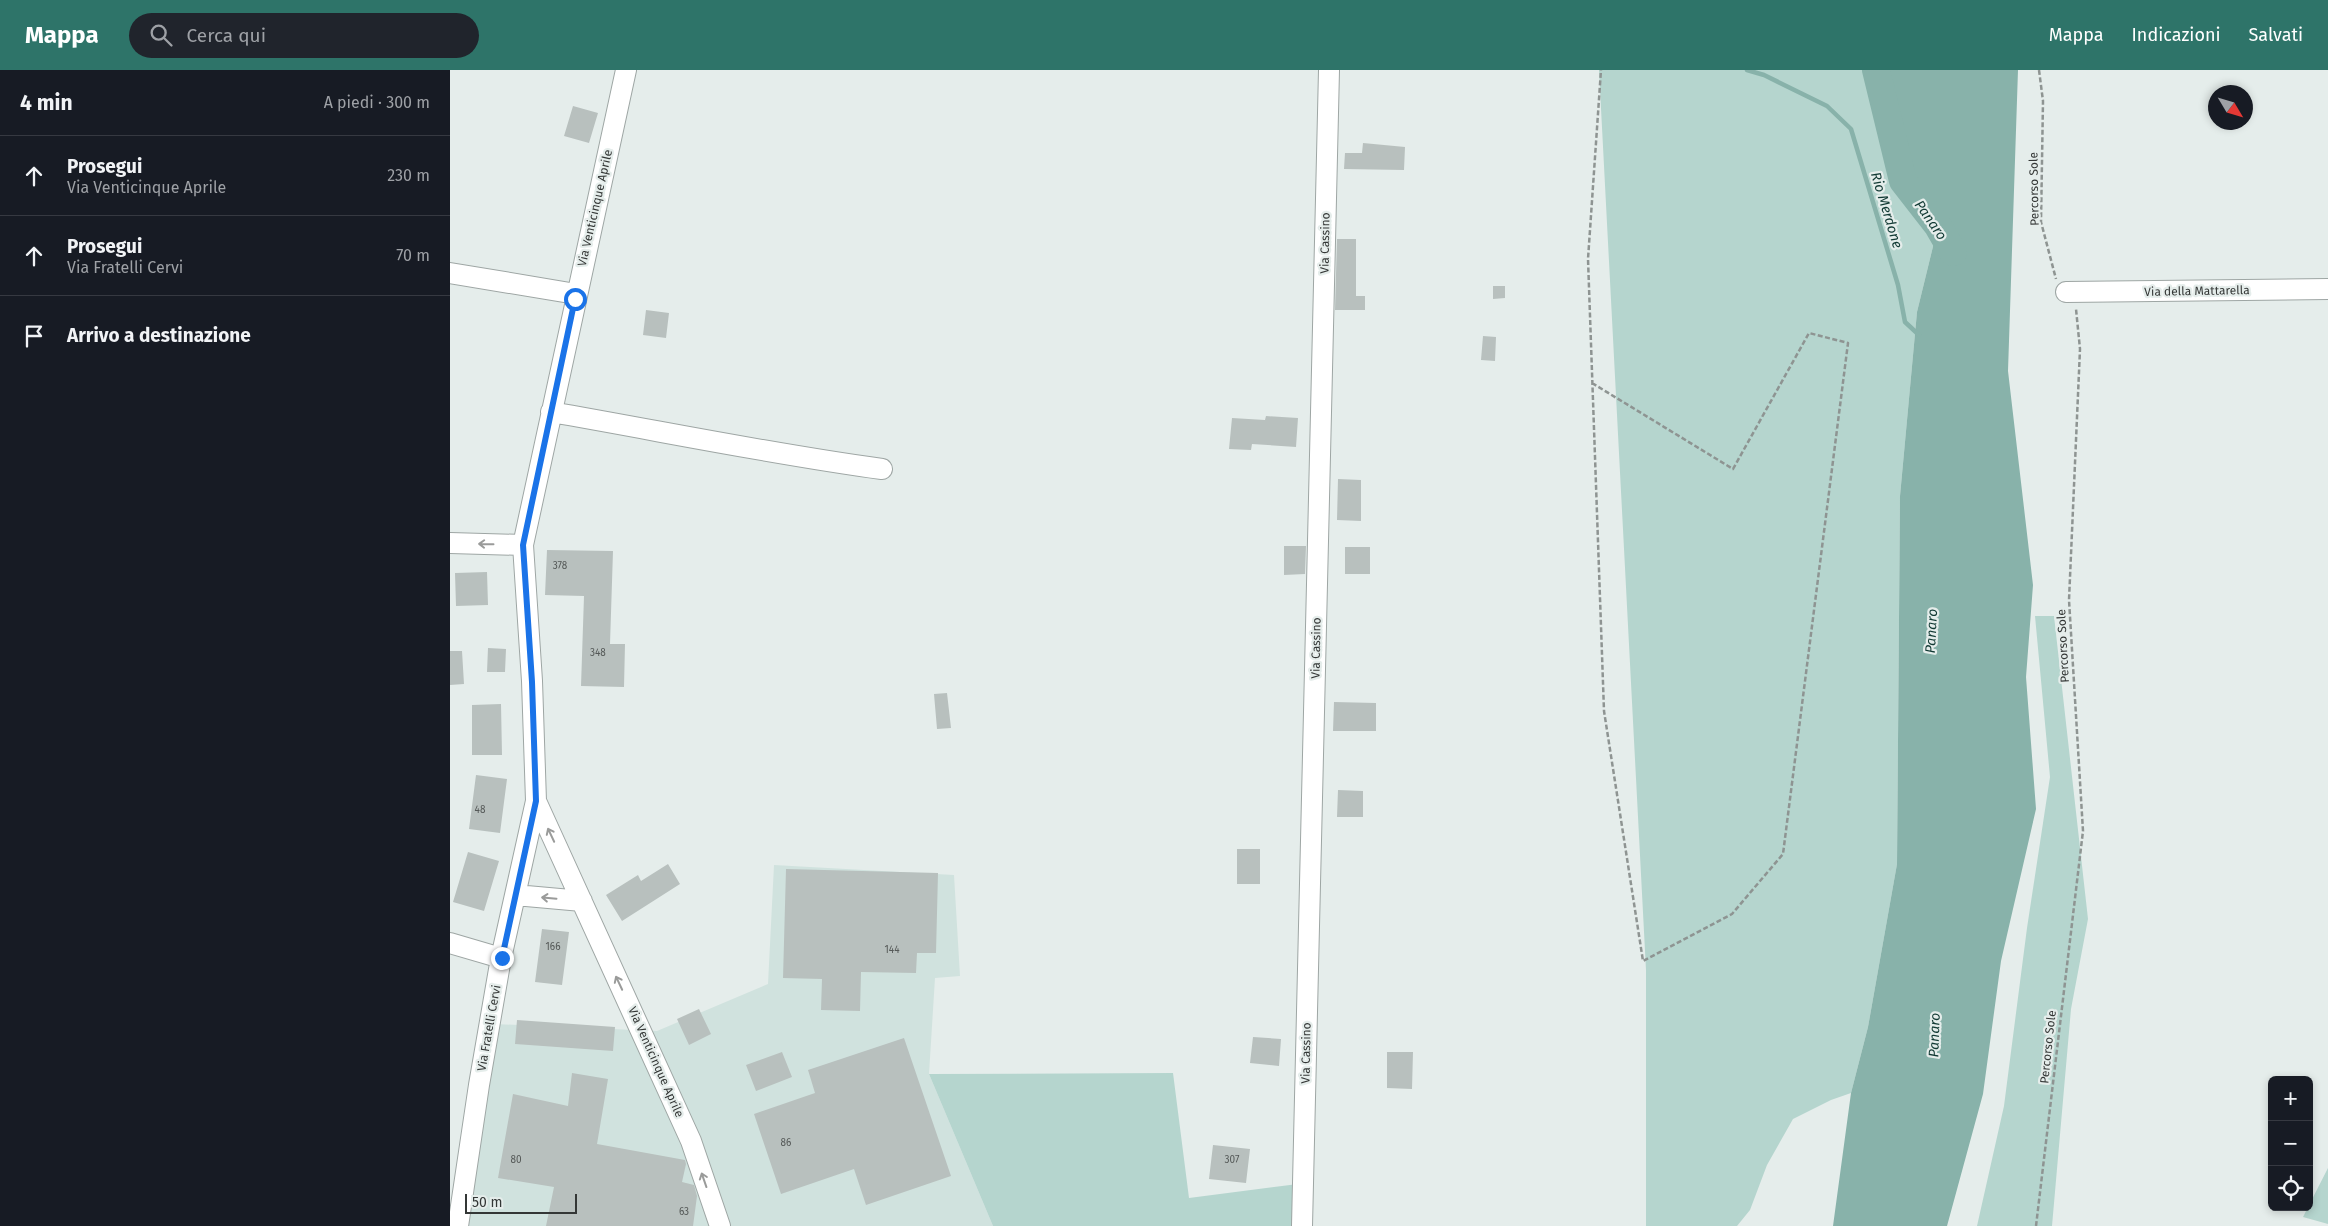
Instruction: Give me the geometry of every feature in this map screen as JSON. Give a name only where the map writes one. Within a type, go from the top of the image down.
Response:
[{"type":"street","name":"Via Venticinque Aprile","points":[[626,70],[523,545],[532,682],[536,801],[691,1141],[720,1226]]},
{"type":"street","name":"Via Cassino","points":[[1302,1226],[1329,70]]},
{"type":"street","points":[[450,273],[576,294]]},
{"type":"street","name":"Via della Mattarella","points":[[2066,292],[2328,289]]},
{"type":"street","points":[[551,412],[788,456],[882,468]]},
{"type":"street","points":[[450,544],[523,545]]},
{"type":"street","name":"Via Fratelli Cervi","points":[[458,1226],[479,1085],[502,958],[536,801]]},
{"type":"street","points":[[515,895],[582,901]]},
{"type":"street","points":[[450,943],[502,958]]},
{"type":"path","points":[[1592,382],[1733,469],[1809,333],[1848,342],[1783,854],[1732,914],[1643,961],[1604,712],[1592,382],[1588,259],[1600,70]]},
{"type":"path","name":"Percorso Sole","points":[[2036,1226],[2082,831],[2069,600],[2080,349],[2076,309],[2055,276],[2040,222],[2043,101],[2039,70]]},
{"type":"shaded area","points":[[1599,70],[1876,70],[1903,181],[1938,226],[1917,312],[1900,496],[1897,864],[1868,1027],[1851,1093],[1831,1100],[1793,1119],[1767,1165],[1750,1210],[1737,1226],[1646,1226],[1646,970]]},
{"type":"shaded area","points":[[2035,616],[2054,616],[2088,919],[2071,1009],[2052,1226],[1977,1226],[2004,1106],[2027,928],[2050,777]]},
{"type":"shaded area","points":[[774,865],[954,875],[960,976],[935,978],[929,1074],[993,1226],[452,1226],[494,1024],[657,1031],[768,984]]},
{"type":"shaded area","points":[[1173,1073],[1189,1198],[1298,1184],[1295,1226],[993,1226],[929,1074]]},
{"type":"shaded area","points":[[2328,1168],[2328,1224],[2303,1217],[2306,1211],[2313,1211],[2313,1197]]},
{"type":"water","points":[[1876,70],[2018,70],[2008,371],[2033,585],[2026,677],[2036,809],[2001,961],[1983,1094],[1947,1226],[1833,1226],[1851,1093],[1868,1027],[1897,864],[1900,496],[1917,312],[1938,226],[1903,181]]},
{"type":"building","points":[[573,106],[598,113],[589,143],[564,136]]},
{"type":"building","points":[[1363,143],[1405,147],[1404,170],[1344,169],[1345,153],[1362,153]]},
{"type":"building","points":[[1337,239],[1356,239],[1356,296],[1365,296],[1365,310],[1335,310]]},
{"type":"building","points":[[1493,286],[1505,286],[1505,298],[1493,299]]},
{"type":"building","points":[[646,310],[669,313],[666,338],[643,335]]},
{"type":"building","points":[[1483,336],[1496,337],[1495,361],[1481,360]]},
{"type":"building","points":[[1266,416],[1298,418],[1296,447],[1252,444],[1251,450],[1229,449],[1232,418],[1265,420]]},
{"type":"building","points":[[1338,479],[1361,480],[1361,521],[1337,520]]},
{"type":"building","points":[[1284,546],[1306,546],[1305,574],[1284,575]]},
{"type":"building","points":[[1345,547],[1370,547],[1370,574],[1345,574]]},
{"type":"building","points":[[547,550],[613,551],[610,644],[625,644],[624,687],[581,686],[584,596],[545,595]]},
{"type":"building","points":[[487,572],[488,605],[456,606],[455,573]]},
{"type":"building","points":[[488,648],[506,649],[505,672],[487,672]]},
{"type":"building","points":[[450,651],[462,651],[464,684],[450,685]]},
{"type":"building","points":[[947,693],[951,728],[937,729],[934,694]]},
{"type":"building","points":[[1334,702],[1376,703],[1376,731],[1333,731]]},
{"type":"building","points":[[501,704],[502,755],[472,755],[472,705]]},
{"type":"building","points":[[476,775],[507,779],[500,833],[469,829]]},
{"type":"building","points":[[1338,790],[1363,791],[1363,817],[1337,817]]},
{"type":"building","points":[[1237,849],[1260,849],[1260,884],[1237,884]]},
{"type":"building","points":[[468,852],[499,861],[484,911],[453,902]]},
{"type":"building","points":[[668,864],[680,884],[622,921],[606,895],[638,875],[641,881]]},
{"type":"building","points":[[786,869],[938,873],[936,953],[917,953],[916,973],[861,972],[860,1011],[821,1010],[822,979],[783,978]]},
{"type":"building","points":[[542,929],[569,932],[562,985],[535,982]]},
{"type":"building","points":[[699,1009],[711,1034],[689,1045],[677,1019]]},
{"type":"building","points":[[517,1020],[615,1027],[613,1051],[515,1044]]},
{"type":"building","points":[[1253,1037],[1281,1039],[1279,1066],[1250,1063]]},
{"type":"building","points":[[904,1038],[951,1176],[866,1205],[854,1169],[781,1194],[754,1114],[815,1093],[808,1070]]},
{"type":"building","points":[[782,1052],[792,1077],[756,1091],[746,1065]]},
{"type":"building","points":[[1387,1052],[1413,1052],[1412,1089],[1387,1088]]},
{"type":"building","points":[[572,1073],[608,1079],[597,1144],[685,1160],[686,1164],[682,1182],[694,1185],[697,1196],[693,1226],[546,1226],[554,1187],[498,1178],[513,1094],[568,1106]]},
{"type":"building","points":[[1213,1145],[1250,1149],[1246,1183],[1209,1179]]},
{"type":"waterway","name":"Rio Merdone","points":[[1747,70],[1764,75],[1827,106],[1851,129],[1898,285],[1905,322],[1919,335]]},
{"type":"waterway","name":"Panaro","points":[[1876,70],[1903,181],[1938,226],[1953,252]]},
{"type":"route","points":[[502,958],[536,801],[532,682],[523,545],[575,299]]}]
